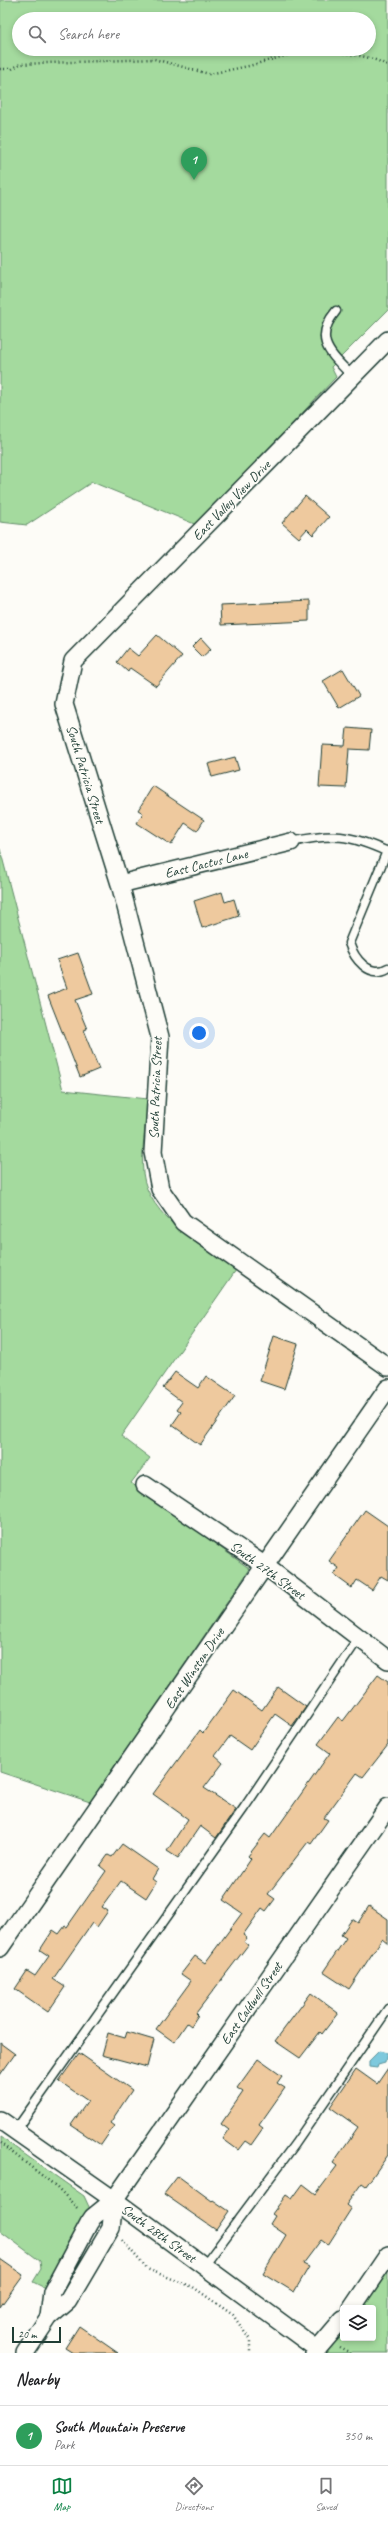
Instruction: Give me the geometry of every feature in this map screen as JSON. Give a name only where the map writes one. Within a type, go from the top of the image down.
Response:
[{"type":"street","name":"East Valley View Drive","points":[[73,661],[388,340]]},
{"type":"street","name":"South Patricia Street","points":[[73,661],[64,704],[120,884],[160,1037],[153,1152],[160,1189],[183,1222],[388,1367]]},
{"type":"street","name":"East Cactus Lane","points":[[120,884],[291,842]]},
{"type":"street","name":"East Winston Drive","points":[[0,1948],[388,1388]]},
{"type":"street","name":"South 27th Street","points":[[145,1485],[264,1565],[358,1639],[388,1660]]},
{"type":"street","name":"East Caldwell Street","points":[[49,2317],[52,2292],[93,2217],[114,2200],[388,1807]]},
{"type":"street","name":"South 28th Street","points":[[0,2120],[114,2200],[204,2266],[315,2351]]},
{"type":"street","name":"East Caldwell Street","points":[[26,2353],[49,2317],[68,2300],[111,2228],[114,2200]]},
{"type":"street","points":[[354,2305],[388,2255]]},
{"type":"street","points":[[61,2275],[77,2284]]},
{"type":"street","points":[[315,2351],[340,2322]]},
{"type":"lane","points":[[336,310],[327,321],[324,339],[330,353],[352,376]]},
{"type":"lane","points":[[291,842],[320,836],[342,835],[362,840],[387,851],[349,943],[354,957],[366,968],[383,971],[388,968]]},
{"type":"lane","points":[[15,2131],[239,1814],[358,1639]]},
{"type":"lane","points":[[204,2266],[295,2144],[388,2009]]},
{"type":"path","points":[[0,69],[12,69],[20,64],[154,59],[209,74],[249,66],[284,56]]},
{"type":"path","points":[[356,56],[377,59],[388,66]]},
{"type":"path","points":[[0,2143],[57,2187],[79,2209],[93,2217]]},
{"type":"path","points":[[111,2228],[147,2269],[193,2287],[232,2315],[250,2340],[250,2353]]},
{"type":"green space","points":[[0,0],[388,0],[388,310],[331,367],[336,377],[197,525],[92,482],[27,525],[0,522]]},
{"type":"green space","points":[[0,849],[63,1090],[148,1099],[143,1146],[143,1173],[147,1189],[155,1203],[166,1217],[179,1229],[193,1241],[236,1270],[121,1436],[150,1458],[131,1483],[250,1569],[90,1802],[0,1772]]},
{"type":"green space","points":[[0,2137],[84,2196],[90,2209],[45,2288],[33,2282],[41,2269],[40,2261],[0,2231]]},
{"type":"green space","points":[[388,2255],[388,2353],[314,2353],[340,2323],[340,2341],[376,2341],[376,2305],[354,2305]]},
{"type":"water","points":[[379,2051],[387,2053],[385,2063],[378,2065],[377,2068],[369,2067],[369,2061]]},
{"type":"building","points":[[305,496],[329,517],[313,535],[307,529],[299,538],[282,523]]},
{"type":"building","points":[[309,601],[309,621],[221,625],[220,605]]},
{"type":"building","points":[[157,635],[182,656],[156,686],[130,668],[128,672],[117,662],[128,648],[138,656]]},
{"type":"building","points":[[201,638],[211,649],[202,657],[192,647]]},
{"type":"building","points":[[343,669],[359,696],[339,708],[323,681]]},
{"type":"building","points":[[347,728],[371,730],[369,750],[349,749],[346,788],[319,787],[322,745],[345,746]]},
{"type":"building","points":[[235,757],[239,770],[212,777],[208,764]]},
{"type":"building","points":[[153,786],[204,820],[197,831],[185,823],[171,845],[137,823],[143,813],[138,810]]},
{"type":"building","points":[[222,892],[225,902],[234,899],[239,916],[202,928],[194,901]]},
{"type":"building","points":[[78,953],[93,994],[75,1000],[87,1029],[83,1030],[99,1069],[80,1077],[48,996],[67,988],[57,960]]},
{"type":"building","points":[[274,1336],[298,1344],[284,1389],[260,1381]]},
{"type":"building","points":[[175,1372],[198,1388],[206,1376],[235,1396],[200,1445],[172,1425],[181,1412],[177,1409],[182,1402],[163,1388]]},
{"type":"building","points":[[365,1510],[388,1526],[388,1580],[381,1576],[372,1590],[357,1580],[352,1588],[334,1575],[339,1568],[329,1561]]},
{"type":"building","points":[[378,1675],[388,1682],[388,1745],[363,1777],[357,1773],[324,1818],[328,1820],[311,1844],[308,1842],[268,1894],[275,1899],[266,1911],[262,1908],[243,1935],[247,1938],[244,1942],[248,1945],[196,2013],[198,2015],[191,2026],[187,2023],[174,2042],[156,2029],[191,1981],[181,1974],[195,1956],[205,1963],[242,1913],[223,1900],[251,1859],[248,1856],[265,1834],[270,1838],[330,1753],[318,1744],[338,1717],[343,1721]]},
{"type":"building","points":[[278,1687],[306,1707],[292,1726],[275,1714],[250,1750],[230,1736],[215,1756],[223,1763],[204,1788],[236,1809],[216,1838],[200,1826],[178,1858],[167,1851],[188,1819],[153,1794],[200,1730],[203,1733],[234,1690],[262,1710]]},
{"type":"building","points":[[122,1844],[158,1869],[152,1879],[156,1882],[146,1898],[121,1881],[102,1907],[108,1911],[97,1927],[92,1923],[53,1979],[65,1987],[48,2012],[15,1989],[27,1971],[35,1976],[49,1956],[40,1950],[53,1930],[59,1934],[65,1926],[67,1927],[106,1871],[100,1866],[108,1855],[112,1857]]},
{"type":"building","points":[[369,1906],[388,1919],[388,1944],[382,1939],[349,1989],[323,1972],[346,1938],[341,1935],[352,1919],[358,1923]]},
{"type":"building","points":[[311,1993],[338,2013],[322,2034],[320,2032],[300,2058],[275,2041]]},
{"type":"building","points":[[127,2032],[154,2040],[147,2067],[102,2055],[108,2033],[125,2038]]},
{"type":"building","points":[[0,2043],[15,2054],[0,2075]]},
{"type":"building","points":[[79,2053],[132,2090],[110,2123],[114,2126],[101,2145],[71,2125],[88,2101],[59,2081]]},
{"type":"building","points":[[258,2059],[282,2076],[277,2083],[285,2088],[259,2125],[263,2128],[251,2145],[245,2141],[238,2150],[223,2139],[229,2130],[221,2124],[243,2092],[237,2088]]},
{"type":"building","points":[[388,2068],[388,2155],[366,2186],[362,2183],[346,2205],[351,2209],[328,2245],[321,2240],[303,2264],[309,2267],[294,2292],[263,2273],[286,2235],[270,2224],[275,2216],[272,2214],[286,2195],[292,2199],[303,2184],[316,2194],[337,2166],[333,2163],[358,2127],[330,2107],[356,2069],[377,2084]]},
{"type":"building","points":[[178,2176],[212,2201],[213,2200],[229,2211],[216,2230],[164,2194]]},
{"type":"building","points":[[0,2259],[23,2275],[0,2307]]},
{"type":"building","points":[[79,2326],[118,2353],[73,2353],[65,2348]]},
{"type":"place","name":"South Mountain Preserve","points":[[194,180]]}]
